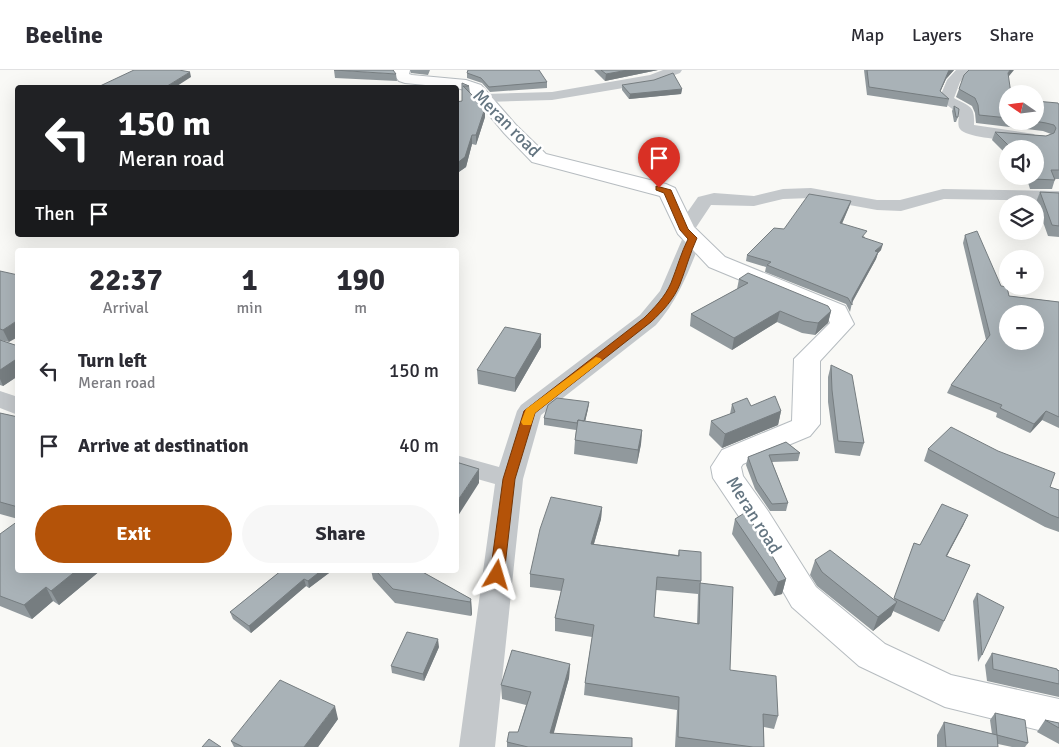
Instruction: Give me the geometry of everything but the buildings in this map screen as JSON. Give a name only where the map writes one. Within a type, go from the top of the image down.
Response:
[{"type":"street","name":"Meran road","points":[[402,70],[401,74],[404,78],[466,85],[475,88],[510,129],[539,158],[560,166],[659,188],[668,192],[688,234],[717,262],[837,311],[842,318],[842,324],[807,358],[806,424],[800,429],[732,458],[726,467],[728,478],[757,519],[804,597],[872,655],[945,690],[1059,717]]},
{"type":"street","points":[[484,98],[552,96],[653,79],[675,70]]},
{"type":"street","points":[[964,70],[954,80],[946,100],[966,112],[966,127],[976,131],[1043,138]]},
{"type":"street","points":[[477,747],[509,479],[530,411],[648,320],[662,306],[675,284],[684,256],[688,234],[704,201],[714,198],[754,201],[783,194],[811,193],[877,205],[901,206],[943,194],[1059,196]]},
{"type":"street","points":[[0,399],[15,406]]},
{"type":"street","points":[[459,465],[509,479]]},
{"type":"slow traffic","points":[[527,422],[530,411],[596,360]]},
{"type":"route","points":[[497,575],[509,479],[530,411],[648,320],[662,306],[675,284],[692,238],[684,230],[668,192],[659,188]]}]
